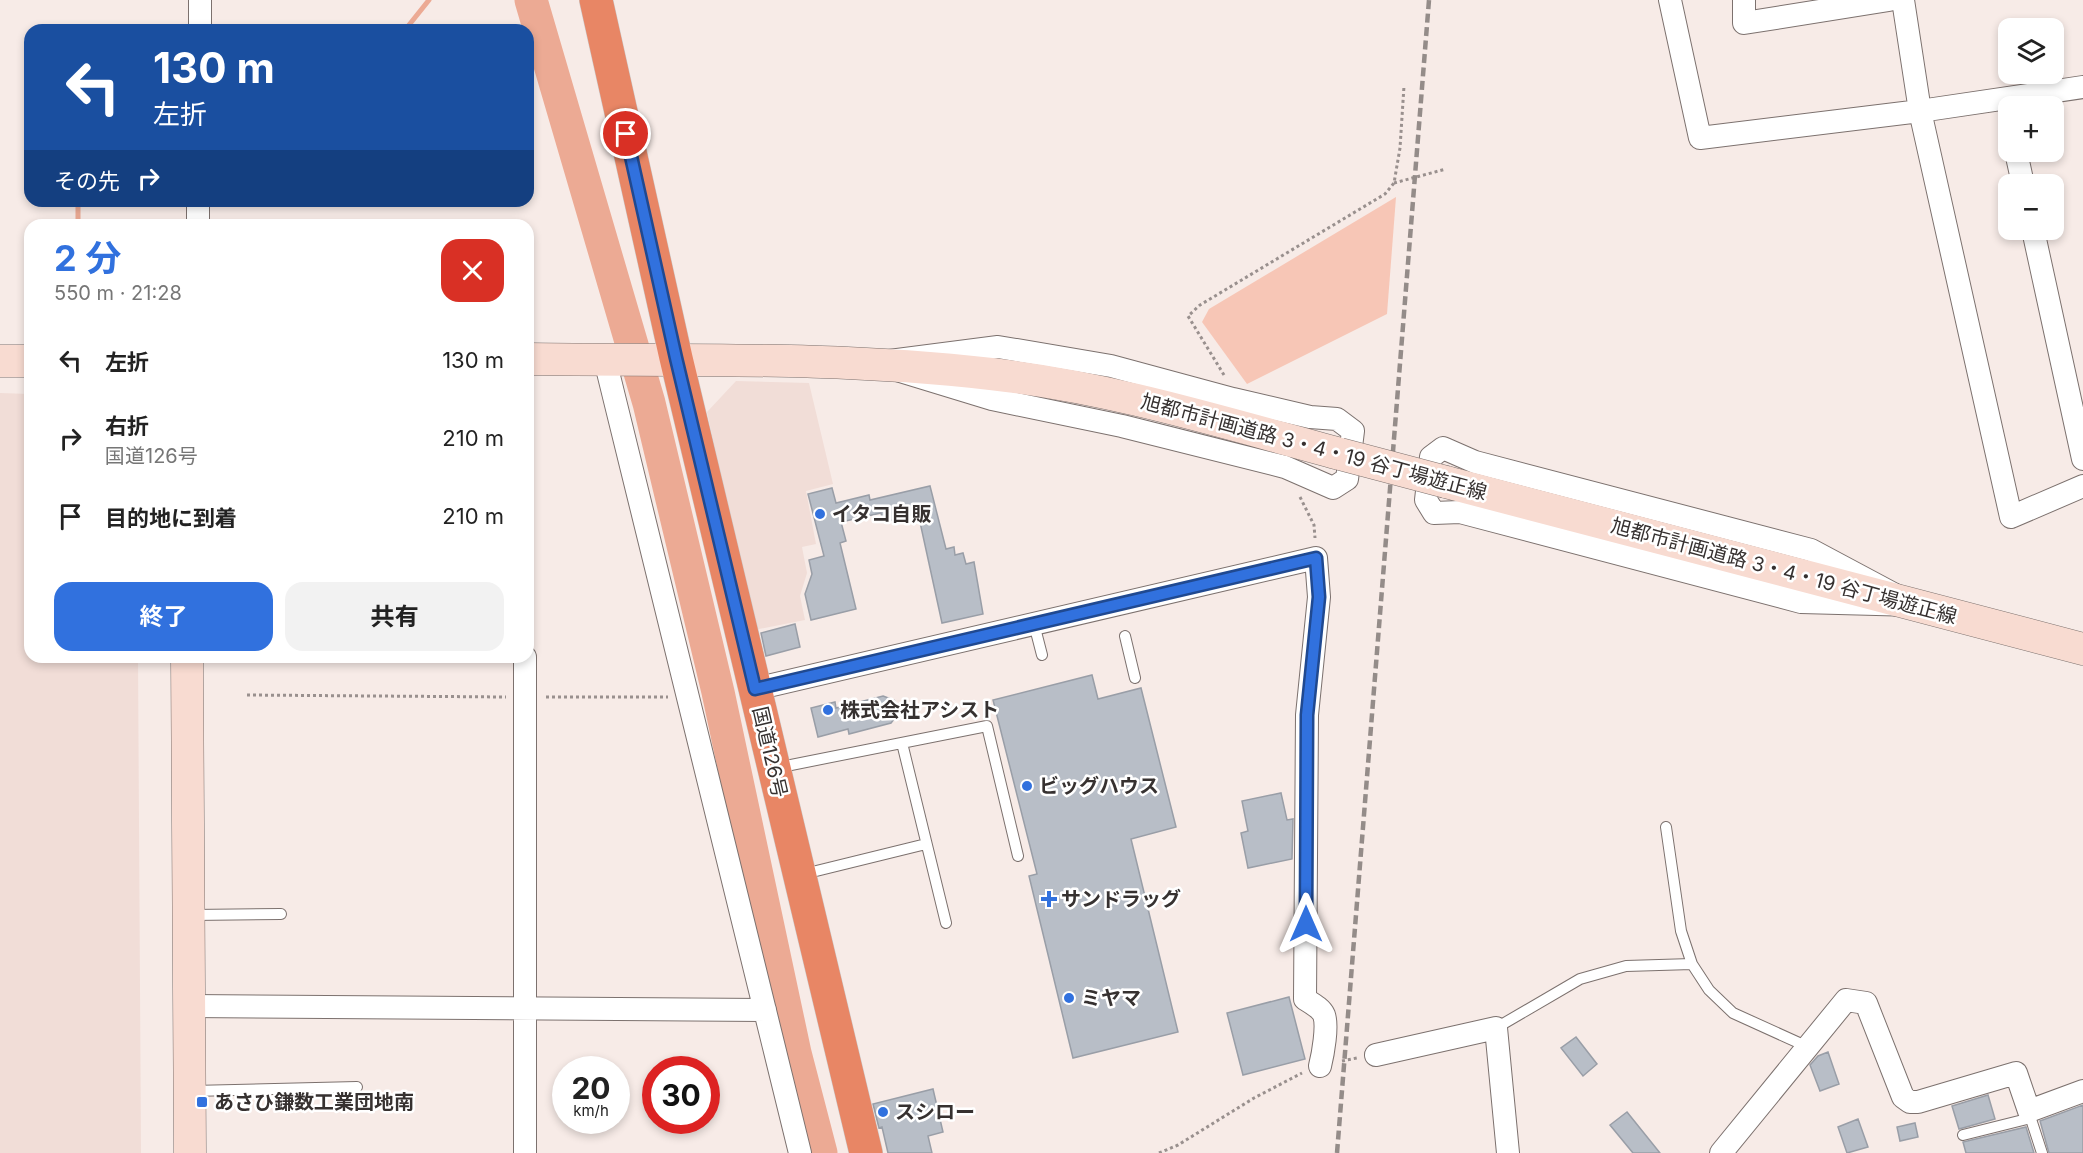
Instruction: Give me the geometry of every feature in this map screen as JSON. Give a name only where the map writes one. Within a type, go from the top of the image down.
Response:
[{"type":"highway","name":"国道126号","points":[[596,0],[661,359],[755,689],[800,875],[823,953],[853,1076],[866,1153]]},
{"type":"street","points":[[200,0],[200,24]]},
{"type":"street","points":[[1670,0],[1700,138],[1920,111],[1998,109]]},
{"type":"street","points":[[1744,0],[1744,23],[1890,0]]},
{"type":"street","points":[[1903,0],[1920,111],[2011,516],[2083,486]]},
{"type":"street","points":[[2052,96],[2083,87]]},
{"type":"street","points":[[2035,240],[2083,459]]},
{"type":"street","points":[[998,347],[1111,366],[1299,415],[1337,419],[1353,430],[1347,478],[1333,488],[1285,467],[1122,426],[992,399],[874,363],[998,347]]},
{"type":"street","name":"旭都市計画道路 3・4・19 谷丁場遊正線","points":[[534,359],[874,363],[992,374],[1124,396],[2083,649]]},
{"type":"street","points":[[609,360],[688,697],[800,1153]]},
{"type":"street","points":[[0,361],[24,361]]},
{"type":"street","points":[[1443,448],[1475,462],[1811,550],[1914,605],[1802,602],[1460,512],[1434,513],[1426,500],[1431,457],[1443,448]]},
{"type":"street","points":[[755,689],[1316,558],[1319,597],[1307,715],[1305,999],[1320,1009],[1325,1017],[1320,1066]]},
{"type":"street","points":[[187,663],[190,1153]]},
{"type":"street","points":[[525,663],[525,1153]]},
{"type":"street","points":[[1721,1153],[1846,1000],[1866,1003],[1904,1097],[1910,1102],[1918,1102],[2016,1073],[2030,1115],[2083,1091]]},
{"type":"street","points":[[189,1006],[765,1010]]},
{"type":"street","points":[[1376,1055],[1496,1028],[1508,1153]]},
{"type":"lane","points":[[1034,624],[1042,655]]},
{"type":"lane","points":[[1125,636],[1135,678]]},
{"type":"lane","points":[[774,768],[987,726],[1018,856]]},
{"type":"lane","points":[[902,743],[946,923]]},
{"type":"lane","points":[[1666,827],[1680,922],[1692,964],[1709,990],[1733,1013],[1808,1047]]},
{"type":"lane","points":[[800,875],[926,844]]},
{"type":"lane","points":[[188,915],[281,914]]},
{"type":"lane","points":[[1496,1028],[1581,979],[1626,966],[1692,964]]},
{"type":"lane","points":[[189,1091],[357,1087]]},
{"type":"lane","points":[[1963,1136],[2030,1115],[2042,1153]]},
{"type":"path","points":[[1230,384],[1188,316],[1200,305],[1385,194],[1394,183],[1400,148],[1404,86]]},
{"type":"path","points":[[1394,183],[1446,169]]},
{"type":"path","points":[[1297,489],[1314,525],[1316,558]]},
{"type":"path","points":[[247,695],[688,697]]},
{"type":"path","points":[[1159,1153],[1178,1145],[1254,1098],[1301,1073],[1320,1066],[1376,1055]]},
{"type":"shaded area","points":[[1396,197],[1387,314],[1247,384],[1202,322],[1209,309]]},
{"type":"shaded area","points":[[736,381],[809,383],[833,484],[806,491],[816,544],[802,547],[807,573],[800,596],[805,620],[754,630],[707,412]]},
{"type":"shaded area","points":[[0,393],[24,394],[24,663],[138,663],[141,1153],[0,1153]]},
{"type":"building","points":[[930,486],[946,549],[954,547],[955,555],[963,553],[966,564],[974,562],[983,614],[942,623],[918,513],[883,522],[881,513],[841,522],[846,541],[840,543],[856,609],[811,620],[805,594],[812,574],[809,560],[824,556],[808,494],[832,488],[836,503],[869,495],[870,500]]},
{"type":"building","points":[[795,624],[800,647],[766,656],[761,633]]},
{"type":"building","points":[[1092,675],[1098,699],[1141,688],[1176,827],[1131,839],[1178,1032],[1073,1058],[1029,876],[1037,874],[993,700]]},
{"type":"building","points":[[883,696],[894,700],[898,706],[891,723],[849,734],[848,729],[818,737],[811,708],[835,702],[836,708]]},
{"type":"building","points":[[1281,793],[1287,820],[1293,819],[1292,859],[1248,868],[1241,833],[1248,831],[1242,801]]},
{"type":"building","points":[[1289,997],[1305,1059],[1243,1075],[1227,1013]]},
{"type":"building","points":[[1576,1037],[1597,1064],[1583,1076],[1561,1048]]},
{"type":"building","points":[[1828,1052],[1839,1084],[1820,1091],[1810,1065],[1818,1056]]},
{"type":"building","points":[[933,1089],[943,1132],[928,1136],[932,1153],[888,1153],[882,1127],[879,1128],[873,1104]]},
{"type":"building","points":[[1988,1095],[1995,1119],[1959,1129],[1952,1106]]},
{"type":"building","points":[[2083,1105],[2083,1153],[2049,1153],[2040,1121]]},
{"type":"building","points":[[1627,1112],[1660,1153],[1633,1153],[1610,1125]]},
{"type":"building","points":[[1858,1119],[1868,1147],[1847,1153],[1838,1127]]},
{"type":"building","points":[[1915,1123],[1918,1137],[1900,1141],[1897,1127]]},
{"type":"building","points":[[2026,1127],[2034,1153],[1966,1153],[1963,1142]]},
{"type":"waterway","points":[[410,24],[429,0]]},
{"type":"waterway","points":[[531,0],[649,403],[718,692],[795,1053],[821,1153]]},
{"type":"waterway","points":[[78,207],[78,219]]},
{"type":"railway","points":[[1337,1153],[1429,0]]},
{"type":"place","name":"イタコ自販","points":[[820,514]]},
{"type":"place","name":"株式会社アシスト","points":[[828,710]]},
{"type":"place","name":"ビッグハウス","points":[[1027,786]]},
{"type":"place","name":"サンドラッグ","points":[[1049,899]]},
{"type":"place","name":"ミヤマ","points":[[1069,998]]},
{"type":"place","name":"あさひ鎌数工業団地南","points":[[202,1102]]},
{"type":"place","name":"スシロー","points":[[883,1112]]},
{"type":"route","points":[[626,134],[676,358],[755,689],[1316,558],[1319,597],[1307,715],[1306,924]]}]
